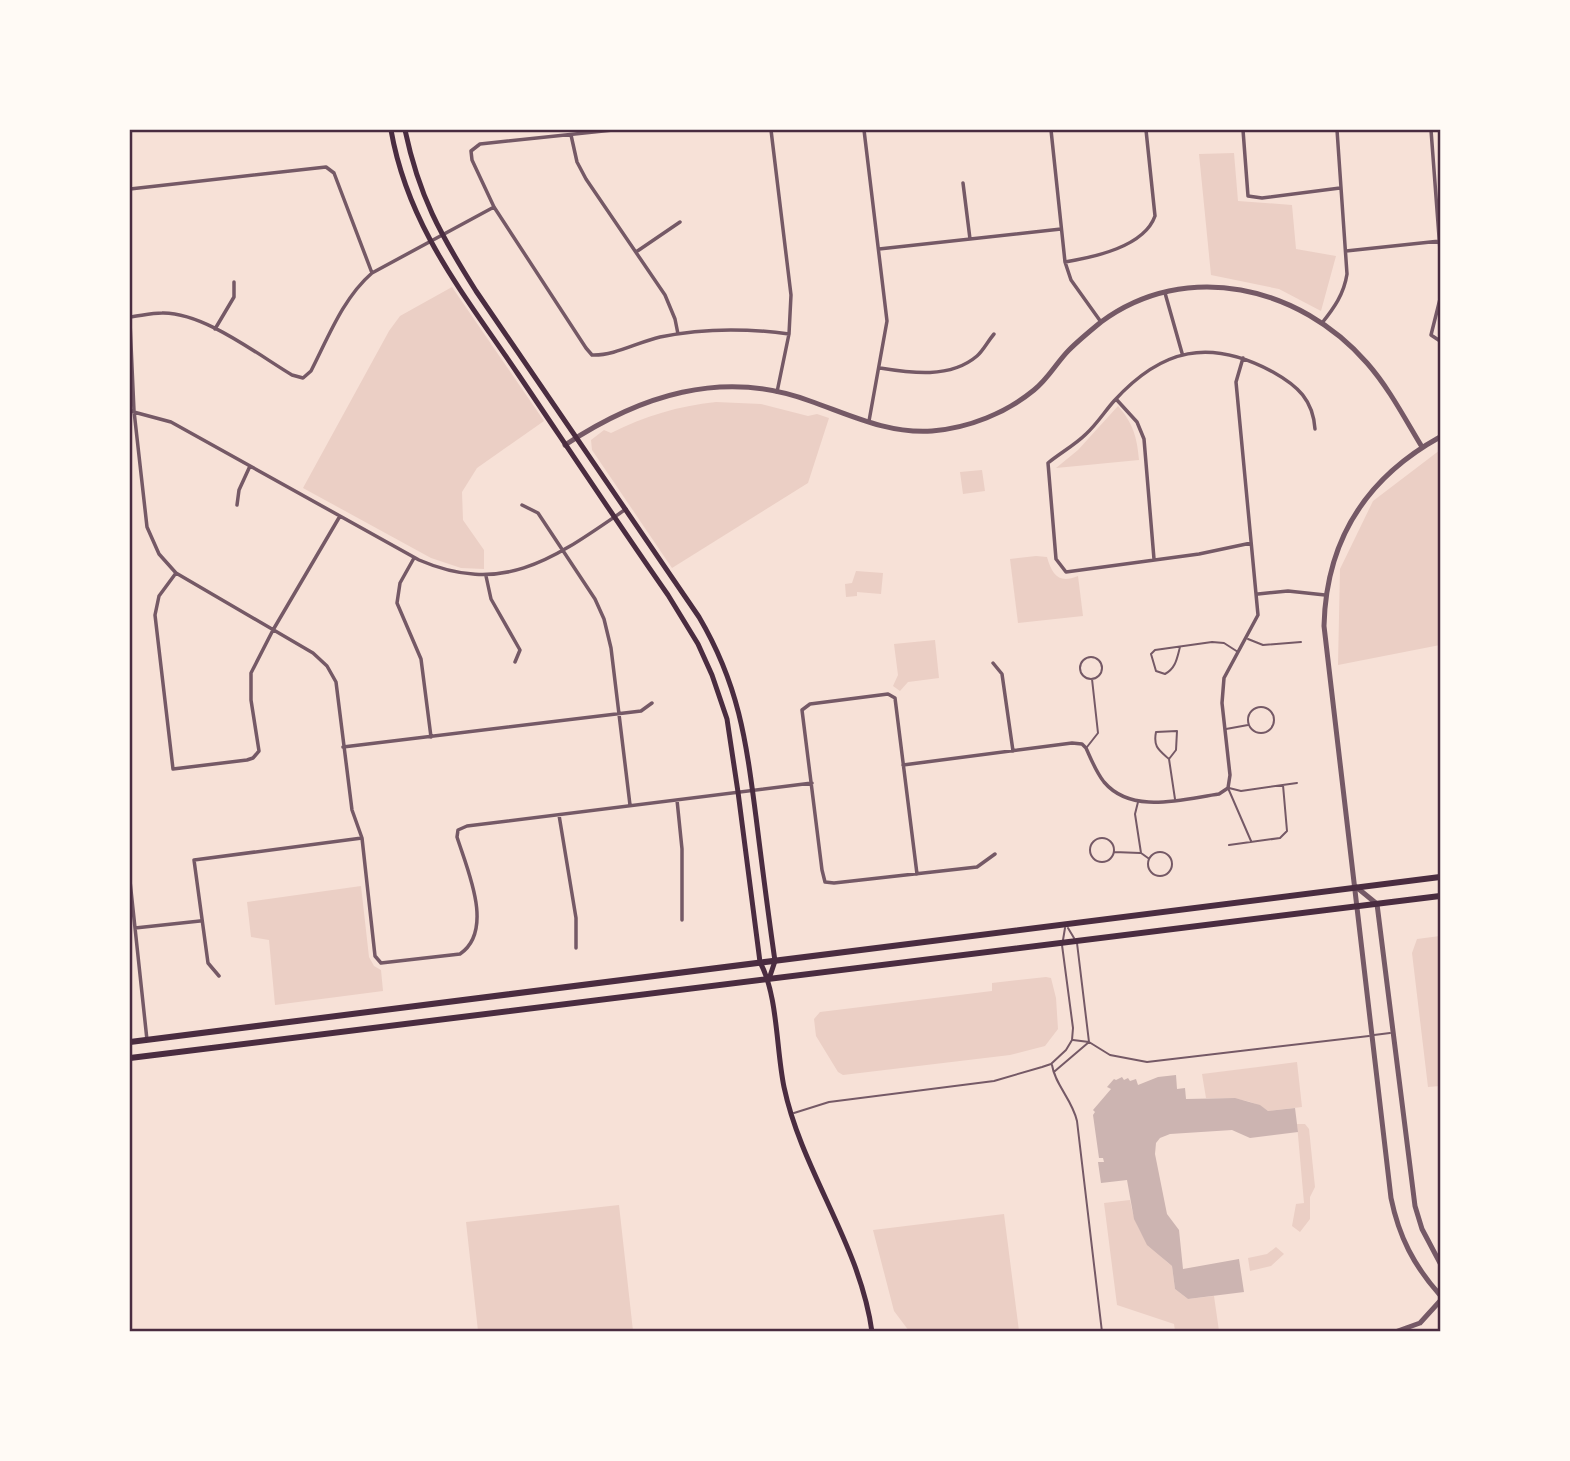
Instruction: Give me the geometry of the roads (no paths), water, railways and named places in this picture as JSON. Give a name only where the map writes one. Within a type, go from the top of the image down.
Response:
[{"type":"main road","points":[[391,130],[412,206],[449,276],[698,643],[712,675],[727,719],[760,962],[769,979],[778,1054],[790,1114],[856,1271],[872,1332]]},
{"type":"main road","points":[[405,130],[418,179],[442,236],[476,291],[699,617],[723,664],[741,714],[775,961],[769,979]]},
{"type":"main road","points":[[130,1042],[1440,877]]},
{"type":"main road","points":[[130,1058],[1440,896]]},
{"type":"main road","points":[[147,1040],[149,1056]]},
{"type":"street","points":[[613,130],[480,144],[471,151],[472,160],[494,207],[592,355],[678,334],[728,329],[789,334]]},
{"type":"street","points":[[771,130],[790,295],[789,334],[777,392]]},
{"type":"street","points":[[864,130],[887,321],[869,423]]},
{"type":"street","points":[[1051,130],[1065,262],[1071,280],[1101,322]]},
{"type":"street","points":[[1065,262],[1100,255],[1141,236],[1152,225],[1155,216],[1146,130]]},
{"type":"street","points":[[1243,130],[1248,196],[1262,198],[1340,188]]},
{"type":"street","points":[[1322,323],[1345,289],[1347,274],[1337,130]]},
{"type":"street","points":[[1431,130],[1440,250]]},
{"type":"street","points":[[571,135],[577,162],[665,295],[678,334]]},
{"type":"street","points":[[130,189],[326,167],[334,173],[372,273]]},
{"type":"street","points":[[963,183],[970,239]]},
{"type":"street","points":[[494,207],[372,273],[349,298],[310,372],[303,378],[292,375],[215,329],[190,318],[163,313],[130,320],[132,411],[147,527],[159,554],[176,573],[313,653],[327,666],[336,682],[352,810],[362,838],[375,956],[381,963],[460,954],[467,949],[475,933],[478,911],[457,837],[458,830],[467,826],[811,783]]},
{"type":"street","points":[[636,252],[680,222]]},
{"type":"street","points":[[879,249],[1061,229]]},
{"type":"street","points":[[1346,251],[1440,241]]},
{"type":"street","points":[[215,329],[234,297],[234,282]]},
{"type":"street","points":[[565,445],[632,407],[673,393],[730,387],[777,392],[808,400],[869,423],[904,430],[931,431],[967,424],[993,415],[1036,389],[1069,350],[1101,322],[1126,306],[1165,291],[1196,285],[1264,294],[1322,323],[1367,362],[1380,378],[1422,447]]},
{"type":"street","points":[[1165,291],[1183,354]]},
{"type":"street","points":[[1440,299],[1431,335],[1440,341]]},
{"type":"street","points":[[880,368],[914,374],[958,367],[977,356],[994,334]]},
{"type":"street","points":[[1252,542],[1199,554],[1066,572],[1056,559],[1048,463],[1086,435],[1116,399],[1147,370],[1183,354],[1211,351],[1243,358],[1278,375],[1306,398],[1314,413],[1315,429]]},
{"type":"street","points":[[904,765],[1072,743],[1082,744],[1086,748],[1104,782],[1121,796],[1138,801],[1152,803],[1219,794],[1228,788],[1230,775],[1222,703],[1224,678],[1258,615],[1236,382],[1243,358]]},
{"type":"street","points":[[1116,399],[1137,422],[1144,439],[1154,559]]},
{"type":"street","points":[[132,411],[170,422],[414,558],[449,572],[486,575],[525,569],[562,550],[626,509]]},
{"type":"street","points":[[1440,437],[1389,472],[1357,512],[1338,548],[1325,595],[1324,638],[1391,1198],[1396,1224],[1404,1244],[1416,1266],[1440,1295]]},
{"type":"street","points":[[237,505],[239,490],[250,466]]},
{"type":"street","points":[[522,505],[538,513],[595,599],[604,619],[609,635],[631,805]]},
{"type":"street","points":[[176,573],[159,596],[155,615],[173,769],[253,758],[259,751],[251,700],[251,673],[340,516]]},
{"type":"street","points":[[414,558],[400,583],[397,603],[421,659],[431,737]]},
{"type":"street","points":[[486,575],[491,599],[520,650],[515,662]]},
{"type":"street","points":[[1257,594],[1288,591],[1325,595]]},
{"type":"street","points":[[993,663],[1003,674],[1013,751]]},
{"type":"street","points":[[917,874],[895,698],[888,694],[810,704],[802,710],[825,882],[834,883],[917,874],[977,867],[995,854]]},
{"type":"street","points":[[343,747],[641,712],[652,703]]},
{"type":"street","points":[[677,800],[682,849],[682,920]]},
{"type":"street","points":[[559,814],[575,909],[576,948]]},
{"type":"street","points":[[219,976],[208,964],[200,921],[194,860],[362,838]]},
{"type":"street","points":[[130,881],[147,1040]]},
{"type":"street","points":[[1355,886],[1377,904],[1415,1206],[1422,1230],[1440,1263]]},
{"type":"street","points":[[135,928],[200,921]]},
{"type":"street","points":[[1395,1332],[1420,1323],[1440,1301]]},
{"type":"lane","points":[[1247,639],[1263,645],[1301,642]]},
{"type":"lane","points":[[1180,647],[1171,671],[1165,674],[1156,671],[1150,654],[1155,650],[1213,642],[1224,643],[1239,652]]},
{"type":"lane","points":[[1090,657],[1101,662],[1102,669],[1099,676],[1092,679],[1085,678],[1080,669],[1081,662],[1090,657]]},
{"type":"lane","points":[[1086,748],[1098,733],[1092,679]]},
{"type":"lane","points":[[1261,708],[1271,713],[1272,726],[1266,732],[1258,733],[1249,725],[1249,716],[1254,710],[1261,708]]},
{"type":"lane","points":[[1225,729],[1249,725]]},
{"type":"lane","points":[[1169,759],[1177,750],[1177,731],[1156,733],[1154,741],[1157,749],[1169,759],[1175,800]]},
{"type":"lane","points":[[1228,788],[1241,790],[1297,783]]},
{"type":"lane","points":[[1229,845],[1280,838],[1287,831],[1283,785]]},
{"type":"lane","points":[[1228,788],[1252,842]]},
{"type":"lane","points":[[1138,801],[1135,814],[1141,853]]},
{"type":"lane","points":[[1107,839],[1114,852],[1110,859],[1099,861],[1093,857],[1091,846],[1095,840],[1107,839]]},
{"type":"lane","points":[[1114,852],[1141,853],[1149,859]]},
{"type":"lane","points":[[1154,853],[1166,853],[1171,859],[1170,871],[1164,876],[1152,874],[1148,867],[1149,859],[1154,853]]},
{"type":"lane","points":[[1066,924],[1077,941],[1089,1042]]},
{"type":"lane","points":[[790,1114],[830,1102],[994,1081],[1051,1064],[1072,1040],[1073,1028],[1062,943],[1066,924]]},
{"type":"lane","points":[[1072,1040],[1089,1042],[1110,1055],[1147,1062],[1393,1033]]},
{"type":"lane","points":[[1053,1073],[1089,1042]]},
{"type":"lane","points":[[1051,1064],[1053,1073],[1068,1096],[1077,1121],[1102,1332]]}]
